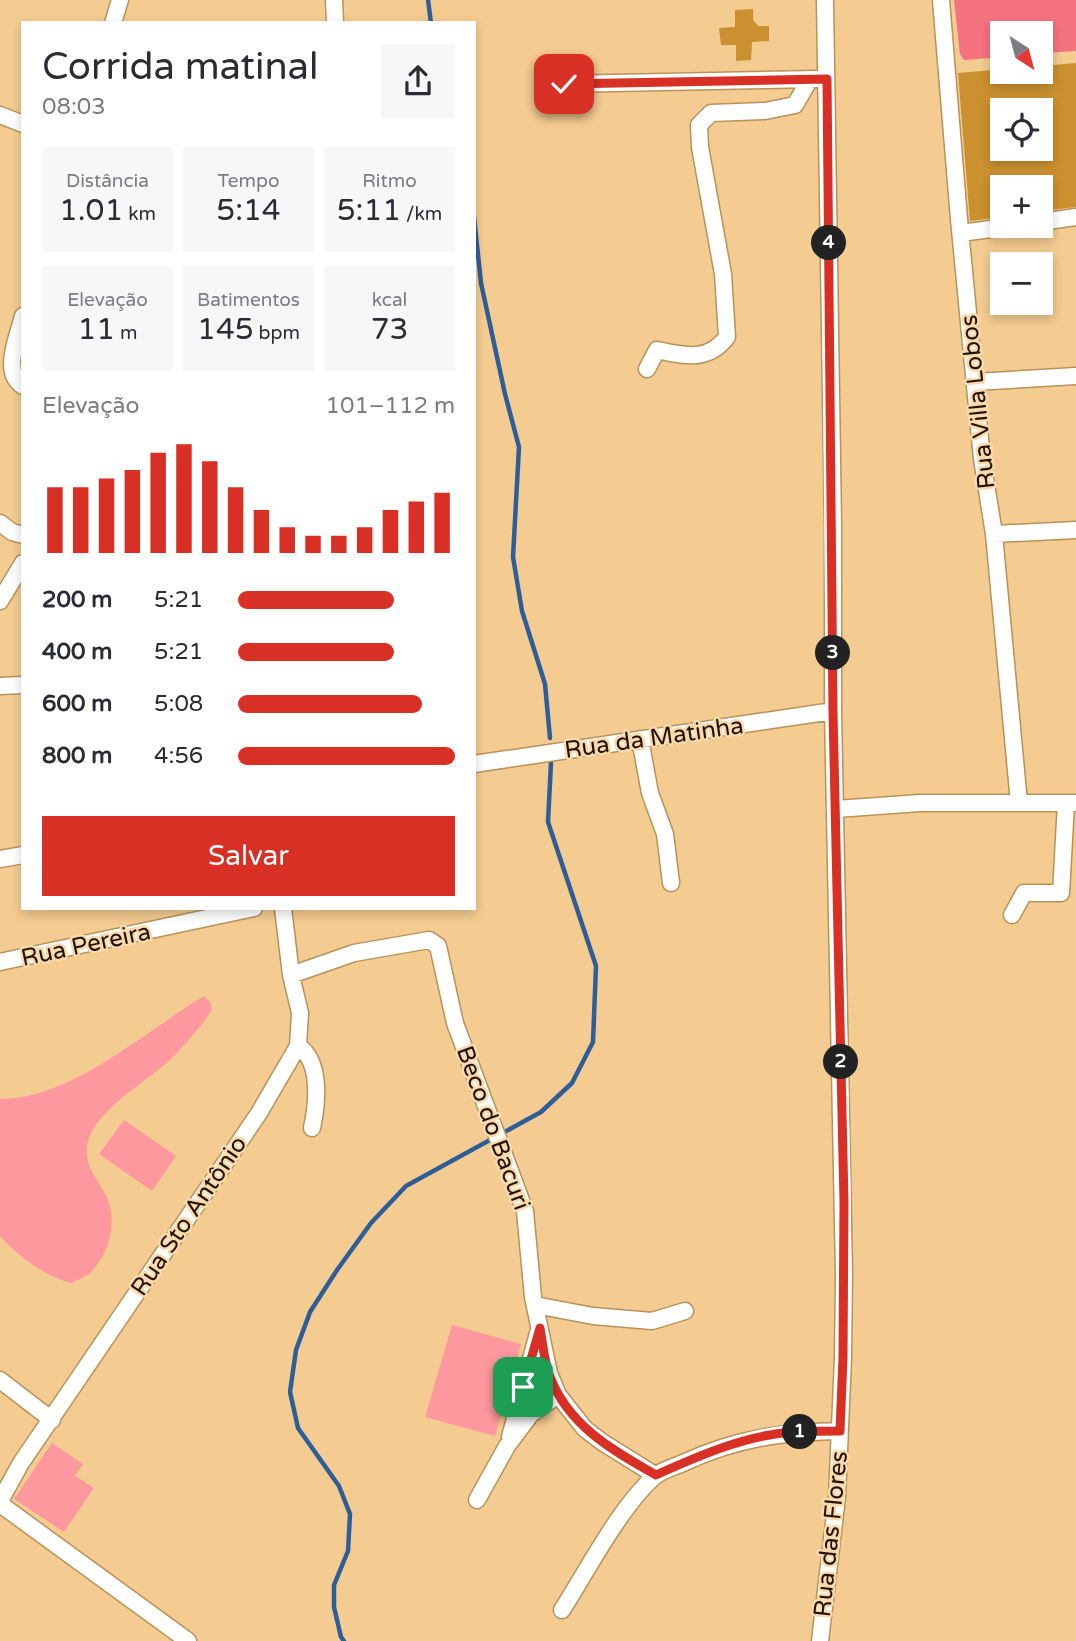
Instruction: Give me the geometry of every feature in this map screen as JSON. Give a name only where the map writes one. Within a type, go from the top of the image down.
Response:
[{"type":"street","points":[[114,21],[120,0]]},
{"type":"street","points":[[334,0],[335,21]]},
{"type":"street","name":"Rua das Flores","points":[[820,1641],[833,1544],[840,1431],[844,1202],[833,712],[825,0]]},
{"type":"street","name":"Rua Villa Lobos","points":[[941,0],[982,459],[994,534],[1019,803]]},
{"type":"street","points":[[647,369],[657,351],[689,357],[718,349],[727,337],[723,274],[699,147],[699,125],[711,113],[765,111],[795,105],[810,79]]},
{"type":"street","points":[[564,84],[827,79]]},
{"type":"street","points":[[0,115],[21,123]]},
{"type":"street","points":[[1053,220],[1076,217]]},
{"type":"street","points":[[961,233],[990,229]]},
{"type":"street","points":[[18,382],[12,359],[21,324]]},
{"type":"street","points":[[975,382],[1076,376]]},
{"type":"street","points":[[0,523],[12,532],[21,534]]},
{"type":"street","points":[[994,534],[1076,530]]},
{"type":"street","points":[[0,601],[21,566]]},
{"type":"street","points":[[0,686],[21,685]]},
{"type":"street","name":"Rua da Matinha","points":[[476,764],[833,712]]},
{"type":"street","points":[[640,739],[650,793],[665,834],[671,883]]},
{"type":"street","points":[[836,809],[920,803],[1071,803],[1061,893],[1024,893],[1012,915]]},
{"type":"street","points":[[0,859],[21,855]]},
{"type":"street","name":"Rua Pereira","points":[[0,962],[245,910]]},
{"type":"street","name":"Rua Sto Antônio","points":[[0,1503],[21,1463],[259,1113],[298,1046],[300,1013],[291,975],[283,910]]},
{"type":"street","name":"Beco do Bacuri","points":[[291,975],[354,953],[429,940],[434,942],[440,951],[455,1023],[526,1211],[535,1305],[549,1373],[558,1395],[585,1429],[656,1475]]},
{"type":"street","points":[[298,1046],[306,1051],[316,1082],[316,1108],[312,1129]]},
{"type":"street","points":[[535,1305],[593,1316],[652,1321],[685,1311]]},
{"type":"street","points":[[507,1446],[540,1328]]},
{"type":"street","points":[[0,1380],[52,1420]]},
{"type":"street","points":[[477,1500],[507,1446],[531,1414],[558,1395]]},
{"type":"street","points":[[562,1610],[615,1526],[656,1475],[704,1453],[753,1439],[789,1432],[840,1431]]},
{"type":"street","points":[[0,1503],[188,1641]]},
{"type":"shaded area","points":[[954,0],[1076,0],[1076,51],[1054,52],[1054,21],[990,21],[990,58],[964,60],[960,54]]},
{"type":"shaded area","points":[[204,996],[210,1002],[212,1010],[198,1029],[161,1068],[109,1109],[91,1133],[87,1146],[88,1161],[108,1200],[112,1219],[110,1239],[102,1257],[90,1273],[71,1283],[42,1270],[16,1252],[0,1236],[0,1099],[27,1096],[80,1076]]},
{"type":"shaded area","points":[[124,1120],[176,1156],[152,1191],[99,1154]]},
{"type":"shaded area","points":[[452,1325],[521,1344],[495,1436],[425,1417]]},
{"type":"shaded area","points":[[52,1443],[83,1464],[75,1476],[94,1488],[64,1532],[14,1499]]},
{"type":"building","points":[[753,9],[753,20],[758,26],[769,26],[769,41],[752,42],[751,60],[736,61],[736,45],[721,45],[719,28],[735,27],[735,10]]},
{"type":"building","points":[[1076,63],[1076,207],[1053,210],[1053,175],[990,175],[990,219],[970,221],[958,73],[990,70],[990,84],[1054,84],[1054,65]]},
{"type":"waterway","points":[[428,0],[431,21]]},
{"type":"waterway","points":[[476,236],[481,283],[519,447],[513,557],[522,611],[545,684],[550,738]]},
{"type":"waterway","points":[[344,1641],[334,1607],[334,1585],[348,1551],[350,1514],[339,1486],[298,1428],[290,1392],[296,1350],[310,1312],[337,1270],[371,1223],[406,1186],[541,1112],[572,1083],[593,1042],[596,966],[548,822],[551,763]]},
{"type":"route","points":[[523,1387],[540,1328],[549,1373],[558,1395],[572,1415],[602,1442],[656,1475],[704,1453],[753,1439],[789,1432],[840,1431],[844,1202],[833,712],[827,79],[564,84]]}]
